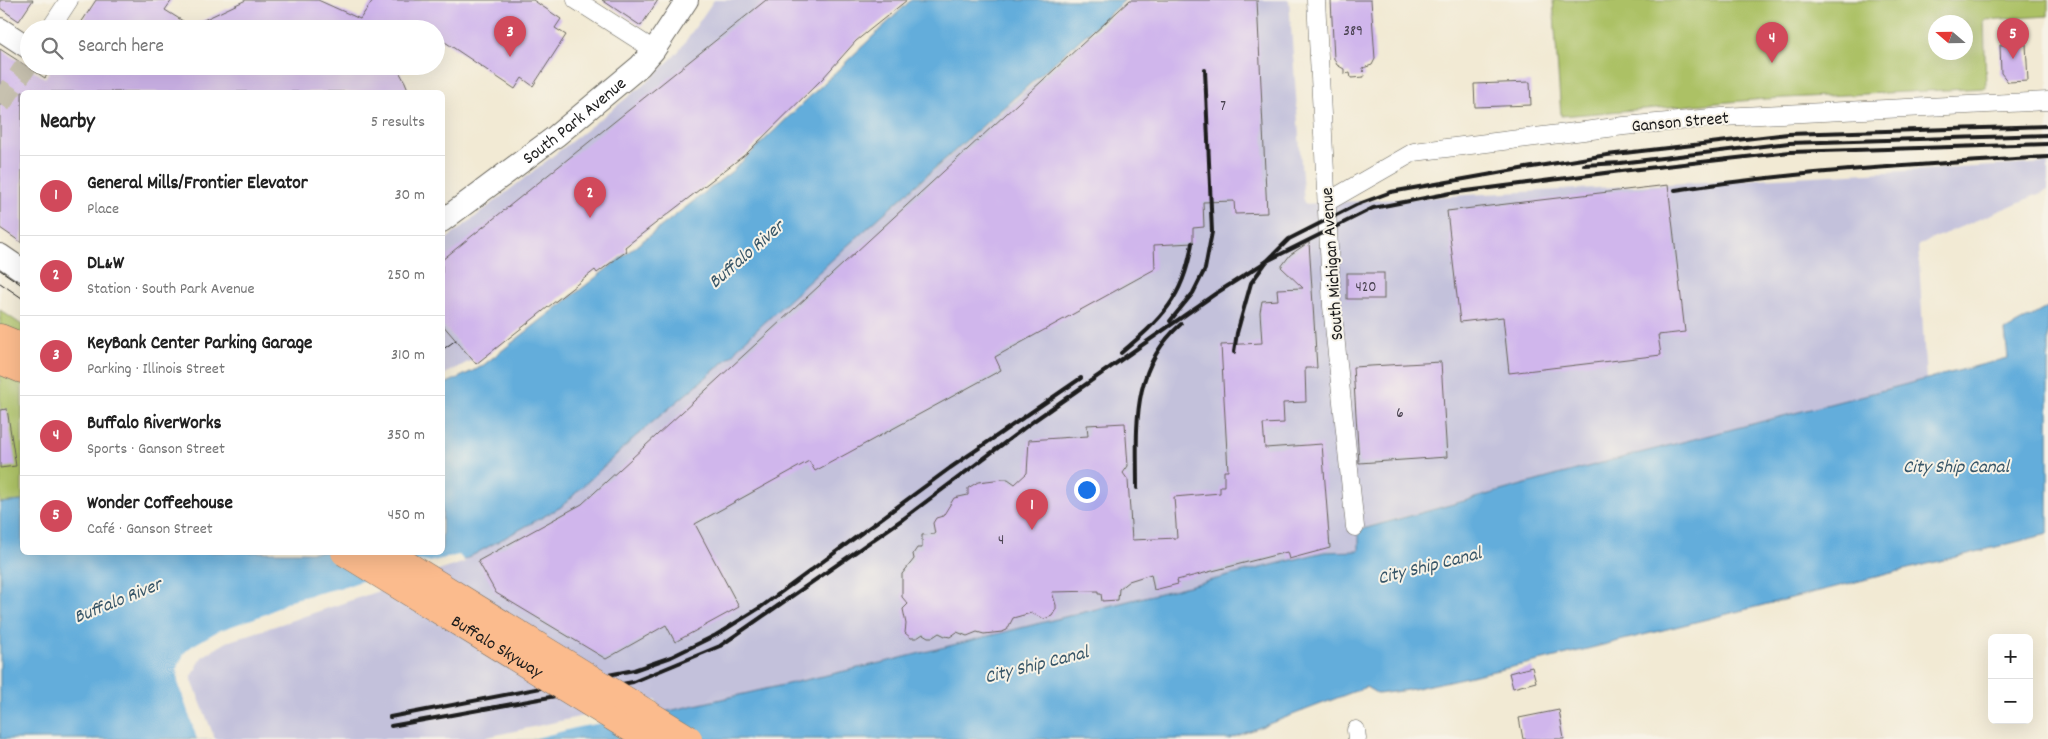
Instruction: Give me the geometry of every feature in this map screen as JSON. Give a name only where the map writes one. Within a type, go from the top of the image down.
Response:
[{"type":"highway","points":[[0,338],[20,345]]},
{"type":"highway","points":[[0,360],[20,368]]},
{"type":"highway","name":"Buffalo Skyway","points":[[349,555],[649,739]]},
{"type":"highway","name":"Buffalo Skyway","points":[[389,555],[688,739]]},
{"type":"street","points":[[56,20],[69,0]]},
{"type":"street","points":[[576,0],[654,50]]},
{"type":"street","name":"South Park Avenue","points":[[445,219],[587,112],[640,66],[654,50],[687,0]]},
{"type":"street","name":"South Michigan Avenue","points":[[1316,0],[1332,306],[1355,527]]},
{"type":"street","points":[[0,30],[20,50]]},
{"type":"street","name":"Ganson Street","points":[[1327,202],[1414,152],[1624,126],[1722,117],[2048,101]]},
{"type":"street","points":[[0,255],[20,269]]},
{"type":"shaded area","points":[[714,0],[766,0],[445,258],[445,240],[651,79],[678,52]]},
{"type":"shaded area","points":[[1129,0],[1289,0],[1304,204],[2048,163],[2048,190],[1918,245],[1926,380],[1609,461],[1359,529],[1360,551],[1324,552],[889,661],[660,713],[657,703],[488,739],[212,739],[188,678],[201,655],[226,639],[439,555],[445,555],[445,553],[561,507],[635,437],[736,352],[736,349],[846,247]]},
{"type":"shaded area","points":[[445,328],[472,360],[445,374]]},
{"type":"green space","points":[[1553,0],[2048,0],[2048,16],[1984,20],[1986,88],[1765,99],[1561,116]]},
{"type":"green space","points":[[0,310],[20,324],[20,501],[0,503]]},
{"type":"water","name":"Buffalo River","points":[[911,0],[1125,0],[846,247],[736,349],[736,352],[635,437],[561,507],[464,560],[226,639],[201,655],[188,678],[212,739],[0,739],[0,503],[20,501],[20,555],[445,555],[445,384],[481,367],[731,172]]},
{"type":"water","name":"City Ship Canal","points":[[2048,307],[2048,534],[1539,661],[1408,690],[1378,694],[1366,687],[1229,739],[488,739],[657,703],[660,713],[889,661],[1324,552],[1359,551],[1359,530],[1609,461],[2008,358],[2005,331]]},
{"type":"pier","points":[[459,555],[465,562],[227,642],[202,657],[191,678],[215,739],[197,739],[178,682],[177,668],[185,652],[192,646],[218,631],[266,614],[291,600],[347,586],[420,561],[428,562]]},
{"type":"pier","points":[[656,700],[660,713],[579,727],[532,739],[485,739],[487,737]]},
{"type":"building","points":[[0,0],[33,0],[19,21],[0,8]]},
{"type":"building","points":[[96,0],[172,0],[165,10],[181,20],[83,20]]},
{"type":"building","points":[[246,0],[318,0],[360,19],[373,0],[533,0],[561,19],[555,28],[566,35],[533,86],[522,78],[515,89],[445,42],[445,20],[204,20]]},
{"type":"building","points":[[602,0],[658,0],[641,26]]},
{"type":"building","points":[[766,0],[907,0],[856,41],[823,78],[747,153],[625,247],[627,251],[597,273],[595,270],[476,364],[445,328],[445,258]]},
{"type":"building","points":[[1130,0],[1257,0],[1267,213],[1235,214],[1234,201],[1203,202],[1204,227],[1193,228],[1193,243],[1154,245],[1155,269],[995,357],[1001,370],[815,471],[809,461],[695,524],[739,607],[675,642],[666,625],[606,659],[496,593],[478,561],[582,504]]},
{"type":"building","points":[[1331,0],[1371,0],[1375,59],[1372,65],[1363,68],[1364,77],[1351,78],[1350,73],[1344,74],[1344,69],[1337,65],[1334,59]]},
{"type":"building","points":[[2026,44],[2028,81],[2008,82],[2001,73],[2000,45]]},
{"type":"building","points":[[0,49],[20,62],[20,75],[40,75],[45,78],[47,75],[401,75],[408,90],[20,90],[20,242],[0,228]]},
{"type":"building","points":[[1530,82],[1531,105],[1475,107],[1474,84]]},
{"type":"building","points":[[1668,185],[1685,332],[1658,335],[1661,355],[1509,373],[1503,317],[1460,322],[1447,211]]},
{"type":"building","points":[[1309,242],[1317,368],[1305,368],[1306,402],[1283,403],[1284,423],[1263,424],[1265,448],[1322,444],[1330,548],[1289,559],[1287,552],[1177,580],[1178,584],[1154,590],[1151,574],[1129,581],[1119,589],[1118,600],[1102,601],[1101,594],[1098,594],[1098,591],[1052,592],[1056,609],[1052,616],[1044,619],[1031,613],[1013,618],[1007,630],[1002,632],[984,634],[977,632],[967,636],[957,632],[950,637],[939,633],[933,637],[923,634],[917,638],[911,638],[905,633],[906,624],[903,609],[908,604],[902,597],[902,574],[914,559],[913,554],[917,548],[922,548],[922,535],[935,534],[933,523],[936,518],[943,516],[954,498],[968,495],[968,488],[978,482],[1008,479],[1015,484],[1027,473],[1029,440],[1088,436],[1087,425],[1125,423],[1128,466],[1123,473],[1128,480],[1132,540],[1177,538],[1174,497],[1220,493],[1220,486],[1224,486],[1224,471],[1228,471],[1221,345],[1262,343],[1260,312],[1262,301],[1278,300],[1277,289],[1303,288],[1281,267],[1290,255]]},
{"type":"building","points":[[1347,273],[1384,273],[1384,299],[1347,299]]},
{"type":"building","points":[[1441,362],[1447,457],[1359,463],[1353,367]]},
{"type":"building","points":[[7,409],[16,466],[0,468],[0,410]]},
{"type":"building","points":[[1532,667],[1536,682],[1513,688],[1509,673]]},
{"type":"building","points":[[1559,710],[1564,739],[1523,739],[1519,718]]},
{"type":"tunnel","points":[[0,104],[20,75]]},
{"type":"tram line","points":[[0,270],[20,284]]},
{"type":"tram line","points":[[0,283],[20,297]]},
{"type":"tram line","points":[[445,348],[456,340]]},
{"type":"railway","points":[[1170,321],[1193,293],[1205,269],[1212,232],[1205,70]]},
{"type":"railway","points":[[1234,352],[1237,333],[1251,283],[1267,261],[1289,239],[1356,205],[1391,192],[1607,155],[1788,134],[2048,126]]},
{"type":"railway","points":[[1584,165],[1620,163],[1789,143],[2048,135]]},
{"type":"railway","points":[[391,726],[633,682],[720,646],[903,519],[1035,420],[1215,294],[1267,261],[1373,208],[1451,193],[1790,152],[2048,144]]},
{"type":"railway","points":[[1675,190],[1815,173],[2048,157]]},
{"type":"railway","points":[[1121,353],[1159,318],[1177,293],[1183,279],[1192,243]]},
{"type":"railway","points":[[1137,488],[1137,421],[1145,380],[1153,360],[1164,341],[1181,324]]},
{"type":"railway","points":[[390,717],[634,670],[671,657],[716,635],[761,607],[950,468],[1081,378]]},
{"type":"place","name":"KeyBank Center Parking Garage","points":[[510,57]]},
{"type":"place","name":"Wonder Coffeehouse","points":[[2013,59]]},
{"type":"place","name":"Buffalo RiverWorks","points":[[1772,63]]},
{"type":"place","name":"DL&W","points":[[590,218]]},
{"type":"place","name":"General Mills/Frontier Elevator","points":[[1032,530]]}]
